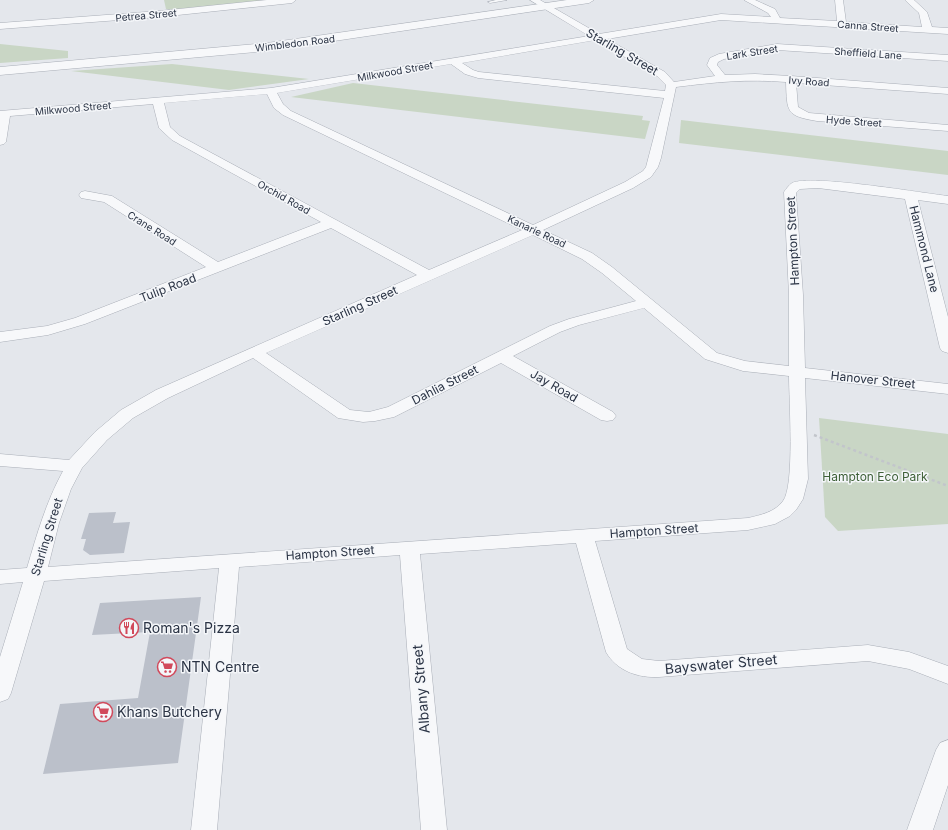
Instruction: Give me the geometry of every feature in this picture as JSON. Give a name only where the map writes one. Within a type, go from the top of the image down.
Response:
[{"type":"street","name":"Petrea Street","points":[[0,26],[158,10],[292,0]]},
{"type":"street","name":"Starling Street","points":[[0,694],[36,574],[49,523],[62,490],[74,466],[101,436],[127,414],[162,394],[254,352],[533,230],[629,185],[647,174],[652,167],[655,158],[670,90],[666,78],[534,0]]},
{"type":"street","name":"Wimbledon Road","points":[[0,71],[240,50],[319,40],[589,0]]},
{"type":"street","points":[[748,0],[772,11],[777,20]]},
{"type":"street","points":[[839,0],[842,24]]},
{"type":"street","points":[[909,0],[923,12],[928,30]]},
{"type":"street","name":"Milkwood Street","points":[[3,114],[271,91],[720,17],[788,21]]},
{"type":"street","name":"Canna Street","points":[[788,21],[948,31]]},
{"type":"street","name":"Lark Street","points":[[722,78],[712,65],[713,60],[770,48],[788,40],[788,21]]},
{"type":"street","name":"Sheffield Lane","points":[[788,40],[948,58]]},
{"type":"street","name":"Ivy Road","points":[[453,61],[468,72],[478,75],[670,90],[722,78],[755,77],[948,91]]},
{"type":"street","name":"Hyde Street","points":[[791,79],[792,104],[795,113],[800,115],[817,118],[948,128]]},
{"type":"street","name":"Kanarie Road","points":[[271,91],[278,106],[287,113],[587,256],[608,270],[711,356],[742,366],[797,372]]},
{"type":"street","name":"Orchid Road","points":[[158,101],[165,128],[176,138],[429,276]]},
{"type":"street","points":[[0,142],[3,114]]},
{"type":"street","name":"Hampton Street","points":[[0,577],[748,524],[774,517],[789,506],[796,498],[798,492],[799,433],[796,295],[790,192],[792,189],[803,184],[818,184],[948,200]]},
{"type":"street","name":"Crane Road","points":[[85,195],[108,199],[217,268]]},
{"type":"street","name":"Hammond Lane","points":[[912,196],[948,348]]},
{"type":"street","name":"Tulip Road","points":[[0,336],[48,330],[68,325],[331,223]]},
{"type":"street","name":"Dahlia Street","points":[[254,352],[344,414],[358,417],[378,416],[394,411],[555,329],[574,322],[646,303]]},
{"type":"street","name":"Jay Road","points":[[501,356],[607,416]]},
{"type":"street","name":"Hanover Street","points":[[797,372],[948,389]]},
{"type":"street","points":[[0,460],[74,466]]},
{"type":"street","name":"Bayswater Street","points":[[584,536],[617,652],[625,660],[641,668],[659,669],[868,653],[892,655],[920,663],[948,675]]},
{"type":"street","name":"Albany Street","points":[[409,548],[434,830]]},
{"type":"street","points":[[204,830],[230,560]]},
{"type":"street","points":[[920,830],[948,750]]},
{"type":"lane","points":[[490,2],[505,0]]},
{"type":"path","points":[[799,433],[820,436],[876,460],[948,486]]},
{"type":"green space","points":[[164,0],[270,0],[175,11],[166,9]]},
{"type":"green space","points":[[0,44],[68,51],[68,58],[0,63]]},
{"type":"green space","points":[[172,64],[309,79],[229,90],[71,71]]},
{"type":"green space","points":[[353,83],[643,116],[642,120],[650,121],[645,139],[291,97]]},
{"type":"green space","points":[[681,120],[948,151],[948,175],[679,143]]},
{"type":"green space","name":"Hampton Eco Park","points":[[819,418],[948,434],[948,524],[838,531],[825,517]]},
{"type":"building","points":[[116,512],[113,523],[130,522],[124,553],[90,555],[83,550],[86,539],[81,539],[89,513]]},
{"type":"building","name":"NTN Centre","points":[[201,597],[178,763],[43,774],[60,704],[138,698],[150,632],[92,635],[100,603]]},
{"type":"place","name":"Roman's Pizza","points":[[129,628]]},
{"type":"place","name":"NTN Centre","points":[[167,667]]},
{"type":"place","name":"Khans Butchery","points":[[103,712]]}]
